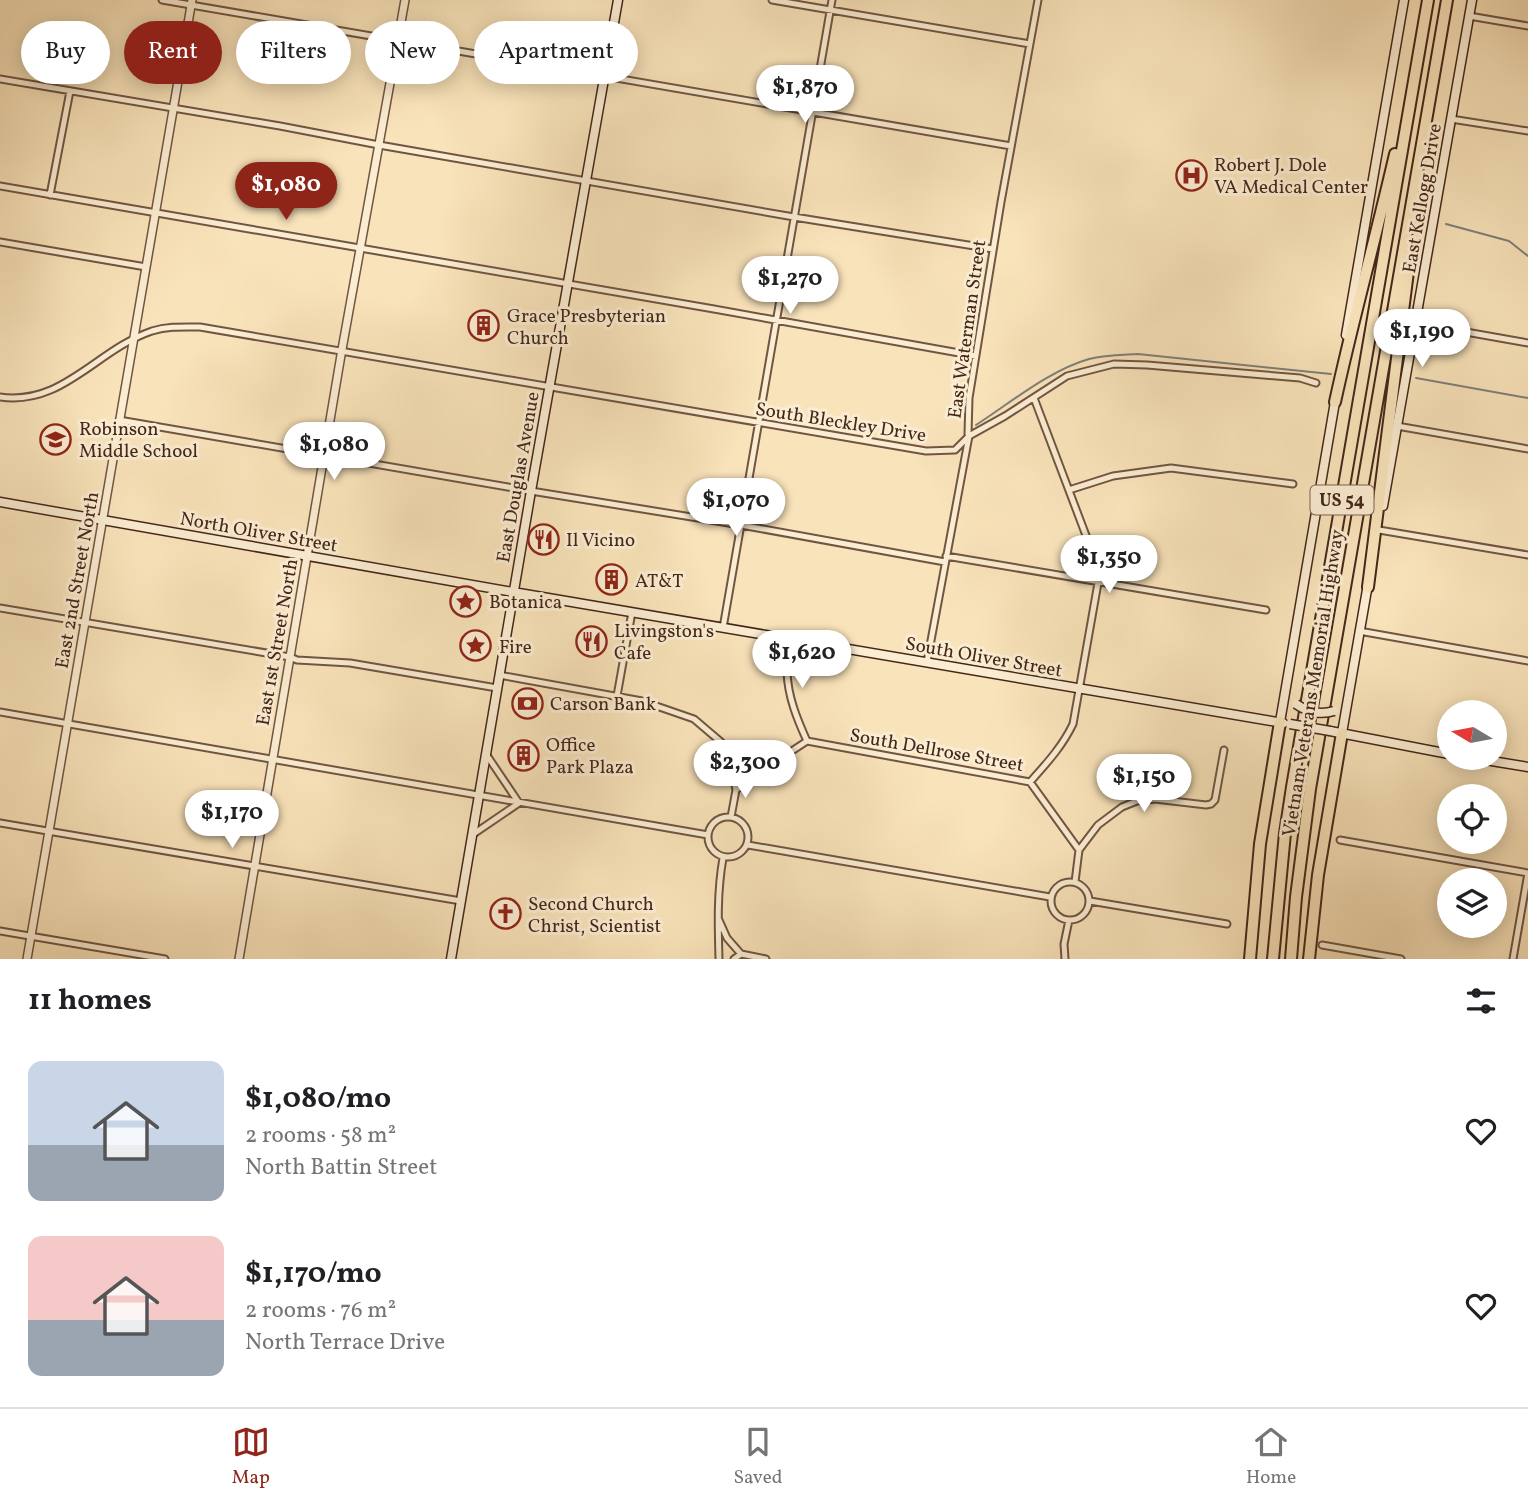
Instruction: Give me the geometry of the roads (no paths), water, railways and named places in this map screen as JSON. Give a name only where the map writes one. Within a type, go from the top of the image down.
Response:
[{"type":"highway","name":"Vietnam Veterans Memorial Highway","points":[[1273,959],[1285,833],[1294,776],[1428,0]]},
{"type":"highway","name":"Vietnam Veterans Memorial Highway","points":[[1291,959],[1310,789],[1447,0]]},
{"type":"highway","points":[[1335,402],[1421,43]]},
{"type":"highway","points":[[1368,587],[1428,109]]},
{"type":"highway","points":[[1250,959],[1260,844],[1285,723]]},
{"type":"highway","points":[[1309,959],[1318,875],[1342,733]]},
{"type":"main road","name":"East Douglas Avenue","points":[[614,21],[618,0]]},
{"type":"main road","points":[[1285,723],[1287,685],[1360,245],[1404,0]]},
{"type":"main road","name":"East Kellogg Drive","points":[[1342,733],[1472,0]]},
{"type":"main road","name":"East Douglas Avenue","points":[[451,959],[603,84]]},
{"type":"main road","name":"North Oliver Street","points":[[0,502],[513,592]]},
{"type":"main road","name":"South Oliver Street","points":[[513,592],[1285,723],[1437,752]]},
{"type":"main road","points":[[1287,685],[1296,704],[1321,713],[1334,711],[1348,696]]},
{"type":"main road","points":[[1507,764],[1528,767]]},
{"type":"street","points":[[162,0],[192,3],[365,35]]},
{"type":"street","name":"East 1st Street North","points":[[401,21],[405,0]]},
{"type":"street","points":[[772,0],[1030,44]]},
{"type":"street","points":[[723,628],[832,0]]},
{"type":"street","name":"East Waterman Street","points":[[927,662],[969,436],[969,398],[1038,0]]},
{"type":"street","name":"East 2nd Street North","points":[[27,959],[192,3]]},
{"type":"street","points":[[1469,16],[1528,26]]},
{"type":"street","points":[[0,79],[794,218],[993,249]]},
{"type":"street","points":[[638,83],[1011,146]]},
{"type":"street","name":"East 1st Street North","points":[[239,959],[390,84]]},
{"type":"street","points":[[50,195],[70,91]]},
{"type":"street","points":[[1451,119],[1528,131]]},
{"type":"street","points":[[0,186],[976,356]]},
{"type":"street","points":[[0,242],[146,267]]},
{"type":"street","points":[[1415,323],[1528,343]]},
{"type":"street","name":"South Bleckley Drive","points":[[0,397],[21,399],[55,390],[133,339],[174,326],[200,327],[926,452],[955,450],[969,436],[1067,376],[1114,364],[1300,378],[1316,383]]},
{"type":"street","points":[[1030,782],[1057,752],[1073,724],[1098,583],[1097,562],[1034,398]]},
{"type":"street","points":[[119,420],[531,491],[1266,610]]},
{"type":"street","points":[[1397,426],[1528,449]]},
{"type":"street","points":[[1069,490],[1113,476],[1171,468],[1293,485]]},
{"type":"street","points":[[1379,530],[1528,555]]},
{"type":"street","points":[[0,608],[297,660],[350,663],[497,688]]},
{"type":"street","points":[[617,696],[632,612]]},
{"type":"street","points":[[1359,631],[1528,661]]},
{"type":"street","points":[[736,790],[807,741],[789,691],[786,670],[791,639]]},
{"type":"street","points":[[499,675],[642,701],[694,719],[721,742],[732,769],[736,790],[731,817]]},
{"type":"street","points":[[0,712],[708,835]]},
{"type":"street","name":"South Dellrose Street","points":[[807,741],[1030,782],[1079,850]]},
{"type":"street","points":[[1075,882],[1079,850],[1098,825],[1122,807],[1137,801],[1156,799],[1206,806],[1211,804],[1215,800],[1224,750]]},
{"type":"street","points":[[486,753],[519,803]]},
{"type":"street","points":[[472,835],[519,803]]},
{"type":"street","points":[[731,817],[741,821],[746,827],[749,834],[748,845],[737,856],[723,858],[711,848],[708,835],[717,820],[731,817]]},
{"type":"street","points":[[0,823],[461,901]]},
{"type":"street","points":[[1340,840],[1528,873],[1513,959]]},
{"type":"street","points":[[748,845],[1050,897]]},
{"type":"street","points":[[719,959],[718,916],[723,858]]},
{"type":"street","points":[[1075,882],[1086,888],[1090,901],[1082,917],[1069,920],[1056,914],[1052,909],[1050,897],[1062,883],[1075,882]]},
{"type":"street","points":[[1090,901],[1227,924]]},
{"type":"street","points":[[718,916],[727,938],[740,954],[766,959]]},
{"type":"street","points":[[1065,959],[1064,944],[1069,920]]},
{"type":"street","points":[[0,931],[165,959]]},
{"type":"street","points":[[1322,945],[1401,959]]},
{"type":"street","points":[[734,959],[740,954]]},
{"type":"waterway","points":[[1446,224],[1509,241],[1528,256]]},
{"type":"waterway","points":[[976,425],[1060,371],[1074,364],[1101,357],[1138,354],[1331,374]]},
{"type":"waterway","points":[[1416,378],[1528,398]]},
{"type":"place","name":"Robert J. Dole VA Medical Center","points":[[1191,175]]},
{"type":"place","name":"Grace Presbyterian Church","points":[[484,326]]},
{"type":"place","name":"Robinson Middle School","points":[[56,439]]},
{"type":"place","name":"Il Vicino","points":[[543,539]]},
{"type":"place","name":"AT&T","points":[[612,580]]},
{"type":"place","name":"Botanica","points":[[466,601]]},
{"type":"place","name":"Livingston's Cafe","points":[[591,641]]},
{"type":"place","name":"Fire","points":[[476,646]]},
{"type":"place","name":"Carson Bank","points":[[527,703]]},
{"type":"place","name":"Office Park Plaza","points":[[523,755]]},
{"type":"place","name":"Second Church Christ, Scientist","points":[[505,914]]}]
